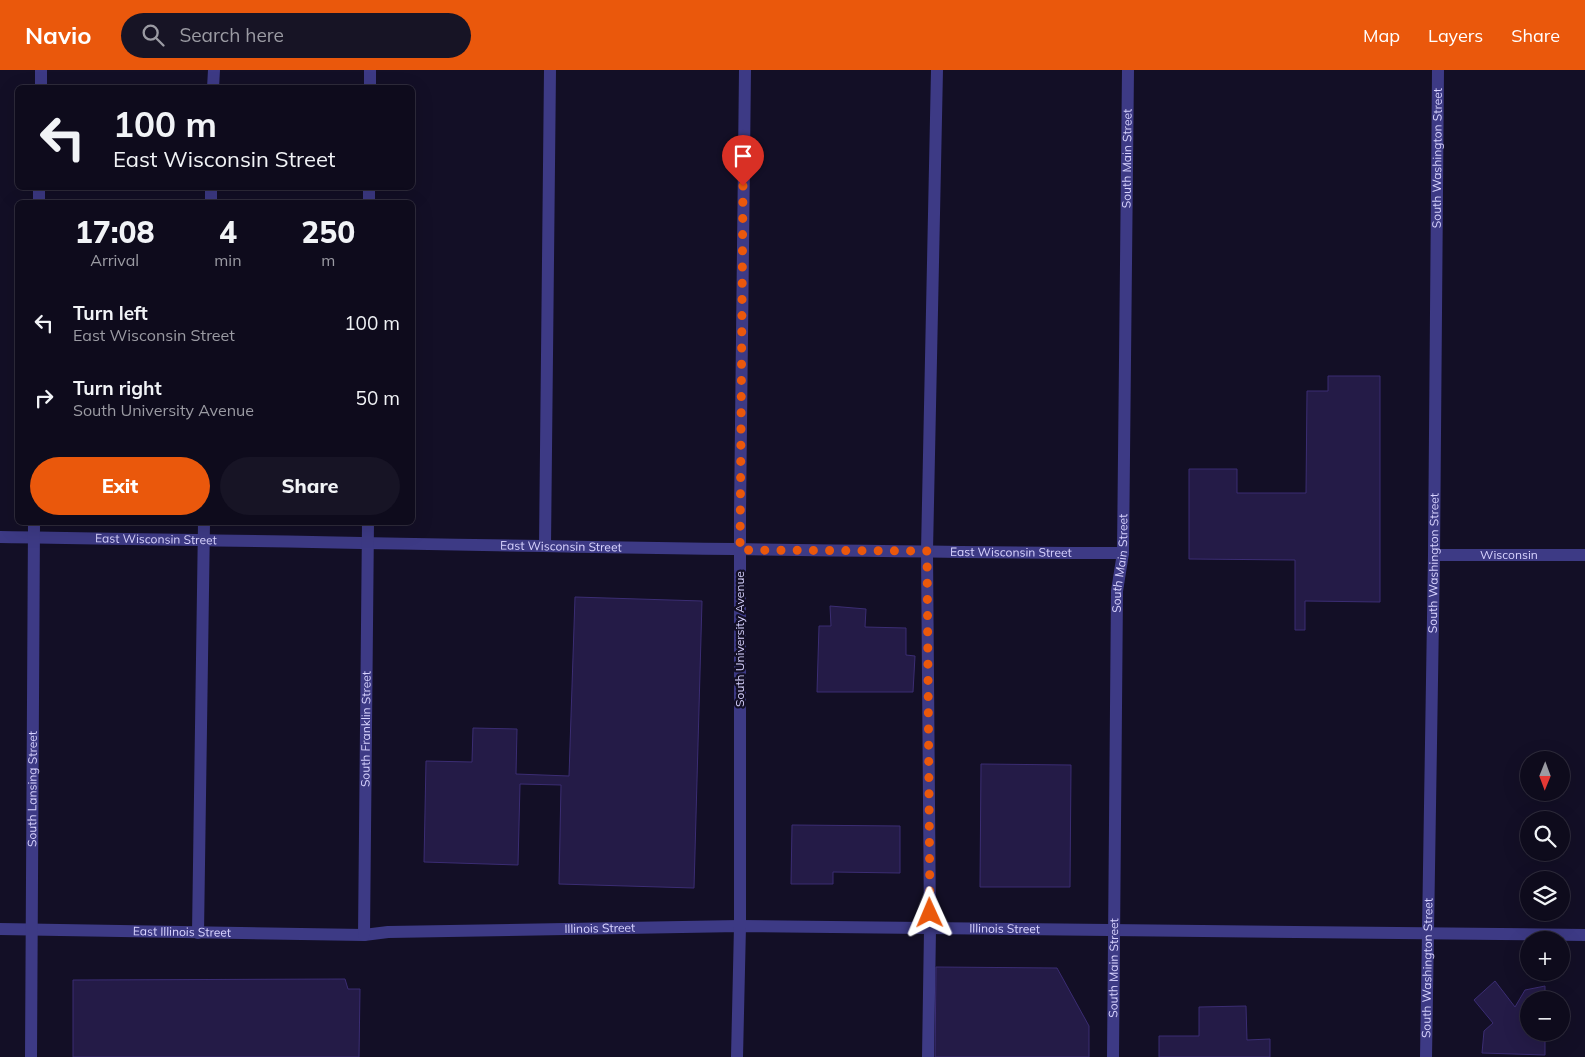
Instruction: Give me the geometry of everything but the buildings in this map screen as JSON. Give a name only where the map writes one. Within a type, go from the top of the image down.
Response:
[{"type":"street","points":[[41,70],[41,85]]},
{"type":"street","points":[[214,70],[214,85]]},
{"type":"street","points":[[370,70],[370,85]]},
{"type":"street","points":[[545,546],[550,70]]},
{"type":"street","name":"South University Avenue","points":[[736,1057],[740,926],[740,550],[745,70]]},
{"type":"street","points":[[928,1057],[930,929],[927,551],[937,70]]},
{"type":"street","name":"South Main Street","points":[[1113,1057],[1117,591],[1123,553],[1128,70]]},
{"type":"street","name":"South Washington Street","points":[[1426,1057],[1434,554],[1438,70]]},
{"type":"street","name":"South Lansing Street","points":[[31,1057],[34,525]]},
{"type":"street","points":[[198,933],[204,525]]},
{"type":"street","name":"South Franklin Street","points":[[364,935],[368,525]]},
{"type":"street","name":"East Wisconsin Street","points":[[0,537],[740,550],[1123,553]]},
{"type":"street","name":"Wisconsin","points":[[1434,554],[1585,556]]},
{"type":"street","name":"Illinois Street","points":[[364,935],[388,932],[740,926],[1585,936]]},
{"type":"street","name":"East Illinois Street","points":[[0,929],[364,935]]},
{"type":"route","points":[[743,186],[740,550],[927,551],[930,913]]}]
